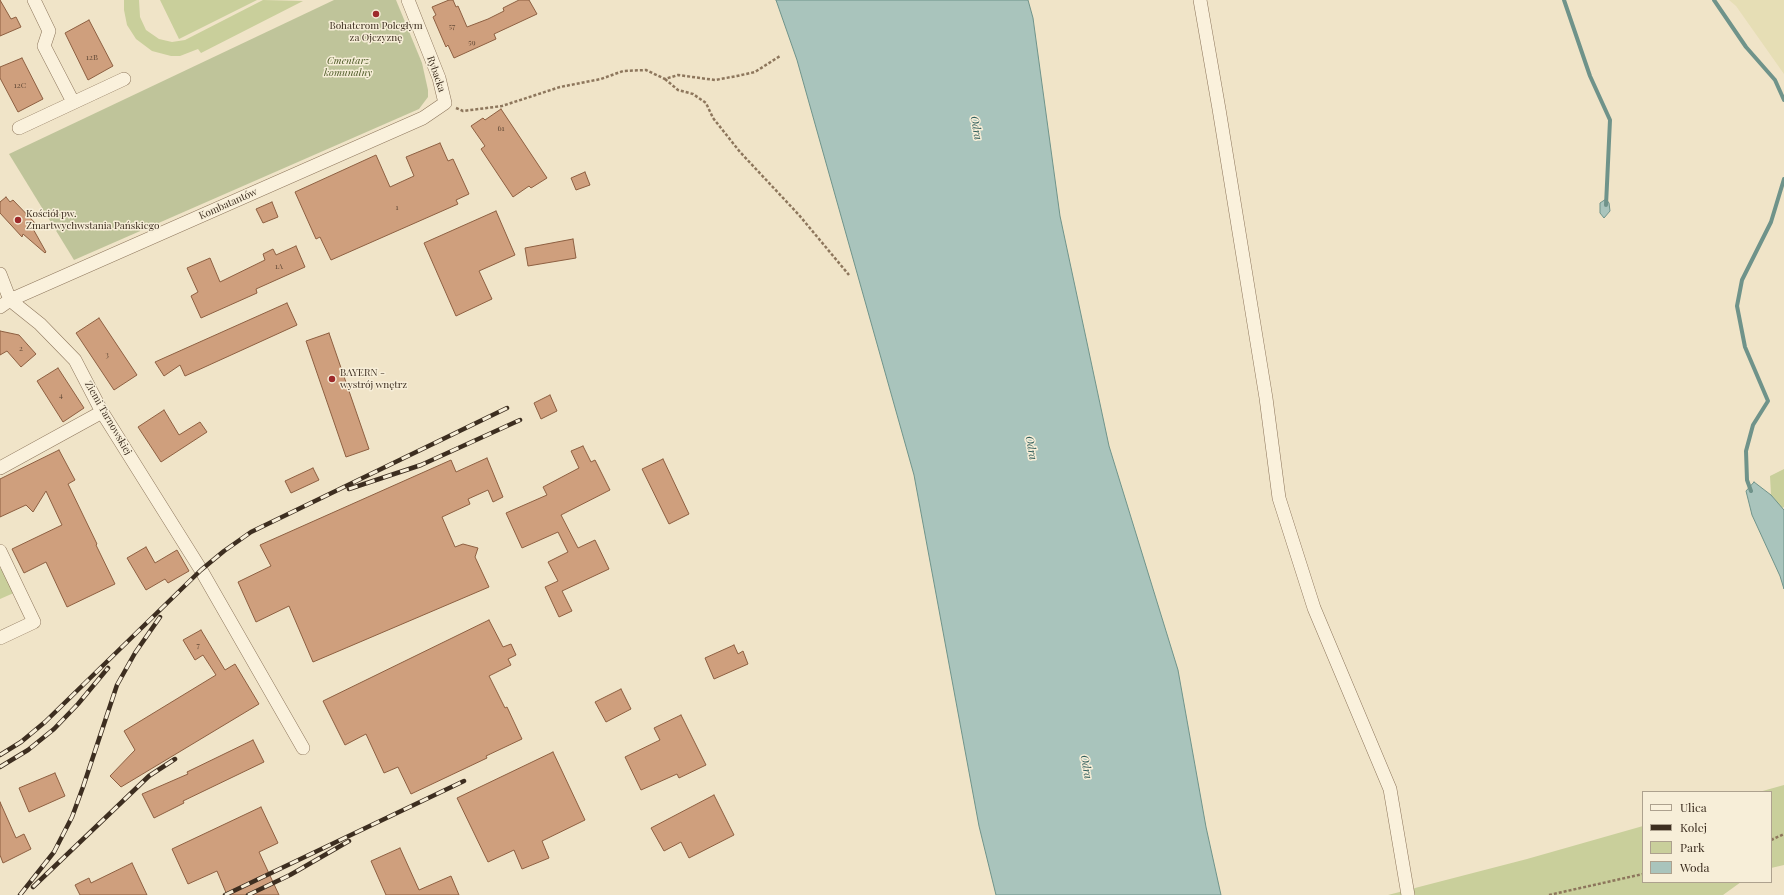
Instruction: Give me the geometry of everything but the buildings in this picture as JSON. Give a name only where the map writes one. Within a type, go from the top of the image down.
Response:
[{"type":"street","points":[[34,0],[49,31],[44,46],[73,102]]},
{"type":"street","name":"Rybacka","points":[[408,0],[439,78],[445,103]]},
{"type":"street","points":[[1200,0],[1220,109],[1266,398],[1279,498],[1314,608],[1390,789],[1408,895]]},
{"type":"street","points":[[19,128],[124,79]]},
{"type":"street","name":"Kombatantów","points":[[5,304],[423,118],[445,103]]},
{"type":"street","points":[[0,274],[5,304]]},
{"type":"street","name":"Ziemi Tarnowskiej","points":[[5,304],[45,328],[75,360],[102,412],[189,550],[303,748]]},
{"type":"street","points":[[0,468],[102,412]]},
{"type":"street","points":[[0,551],[34,622],[0,638]]},
{"type":"path","points":[[665,78],[678,75],[715,80],[736,76],[755,72],[780,56]]},
{"type":"path","points":[[445,103],[463,111],[502,106],[560,87],[601,79],[623,71],[646,70],[665,78],[678,90],[693,94],[706,104],[713,118],[740,152],[799,215],[849,274]]},
{"type":"path","points":[[1772,840],[1784,834]]},
{"type":"path","points":[[1549,895],[1642,874]]},
{"type":"shaded area","points":[[1729,0],[1784,0],[1784,74],[1736,6]]},
{"type":"green space","points":[[124,0],[139,0],[140,17],[146,30],[159,39],[172,42],[185,40],[263,0],[303,1],[201,53],[198,49],[180,56],[171,56],[152,51],[136,39],[127,25]]},
{"type":"green space","points":[[160,0],[257,0],[179,39]]},
{"type":"green space","name":"Cmentarz komunalny","points":[[334,0],[396,0],[422,63],[428,90],[428,97],[419,109],[74,260],[9,154]]},
{"type":"green space","points":[[1784,469],[1784,507],[1782,508],[1771,495],[1770,476]]},
{"type":"green space","points":[[3,567],[16,592],[0,599],[0,569]]},
{"type":"green space","points":[[1784,785],[1784,865],[1772,868],[1772,791],[1763,791]]},
{"type":"green space","points":[[1642,826],[1642,883],[1740,883],[1723,895],[1388,895],[1527,859]]},
{"type":"water","name":"Odra","points":[[776,0],[1028,0],[1033,18],[1060,216],[1109,446],[1178,670],[1206,827],[1221,895],[996,895],[979,826],[914,475],[797,60]]},
{"type":"water","points":[[1606,199],[1609,203],[1610,211],[1604,218],[1600,213],[1600,203]]},
{"type":"water","points":[[1754,482],[1771,495],[1784,510],[1784,589],[1780,576],[1752,515],[1746,491]]},
{"type":"waterway","points":[[1564,0],[1590,76],[1610,120],[1606,205]]},
{"type":"waterway","points":[[1714,0],[1746,47],[1775,80],[1784,100]]},
{"type":"waterway","points":[[1751,491],[1747,480],[1746,451],[1753,425],[1768,401],[1745,347],[1737,306],[1742,280],[1771,222],[1784,179]]},
{"type":"railway","points":[[0,755],[21,742],[45,722],[201,570],[224,551],[251,532],[507,408]]},
{"type":"railway","points":[[349,489],[421,465],[520,420]]},
{"type":"railway","points":[[20,895],[54,852],[72,817],[117,685],[135,653],[160,617]]},
{"type":"railway","points":[[0,767],[28,750],[54,729],[78,704],[108,668]]},
{"type":"railway","points":[[33,887],[149,776],[175,759]]},
{"type":"railway","points":[[225,895],[464,781]]},
{"type":"railway","points":[[248,895],[290,875],[349,841]]},
{"type":"place","name":"Bohaterom Poległym za Ojczyznę","points":[[376,14]]},
{"type":"place","name":"Kościół pw. Zmartwychwstania Pańskiego","points":[[18,220]]},
{"type":"place","name":"BAYERN - wystrój wnętrz","points":[[332,379]]}]
